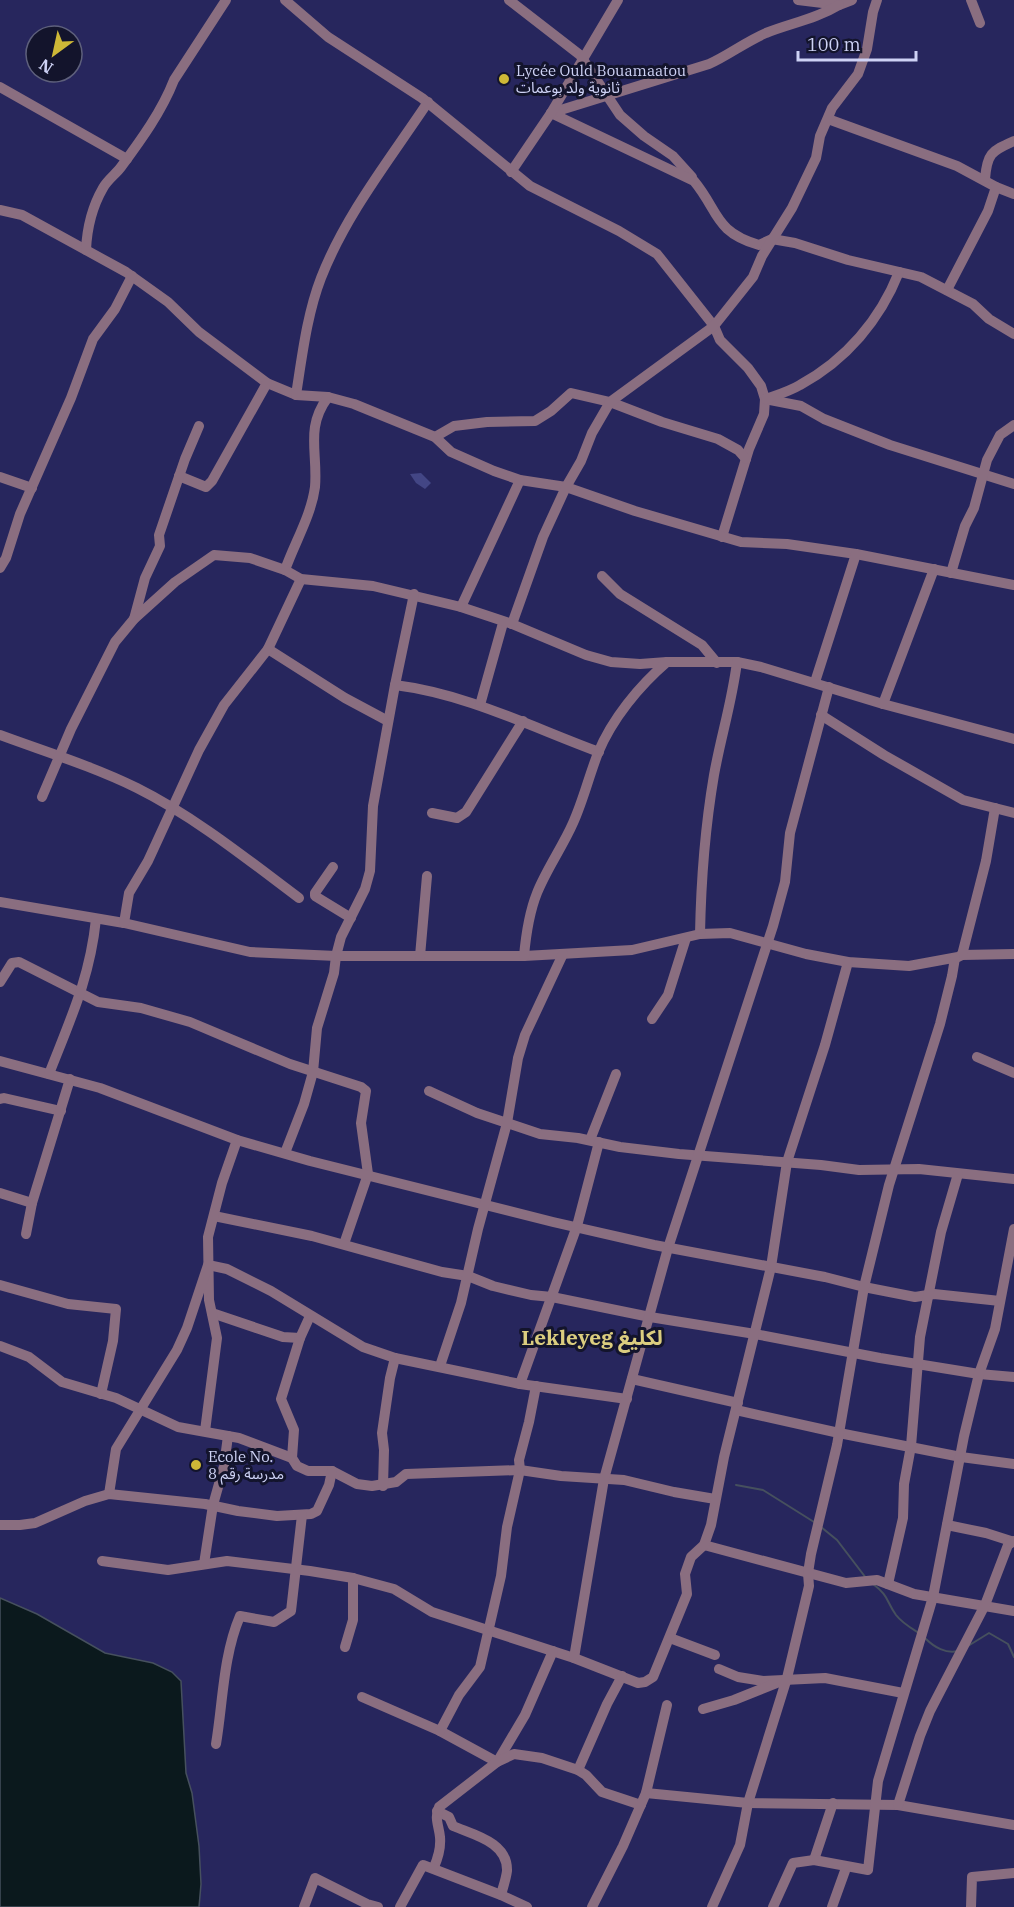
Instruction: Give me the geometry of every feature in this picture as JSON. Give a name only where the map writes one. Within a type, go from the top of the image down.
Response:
[{"type":"street","points":[[86,250],[87,229],[104,186],[127,159],[169,94],[174,80],[226,0]]},
{"type":"street","points":[[285,0],[328,37],[428,102],[530,186],[619,231],[657,254],[714,326],[720,340],[735,352],[761,386],[765,399],[764,414],[731,501],[722,537]]},
{"type":"street","points":[[509,0],[582,58],[620,115],[644,136],[673,156],[702,190],[717,219],[741,239],[759,245],[772,239],[921,277],[973,304],[989,319],[1014,334]]},
{"type":"street","points":[[511,172],[551,113],[618,0]]},
{"type":"street","points":[[798,0],[839,5]]},
{"type":"street","points":[[551,113],[709,64],[764,34],[795,22],[822,16],[852,0]]},
{"type":"street","points":[[480,705],[507,623],[543,537],[581,461],[592,433],[610,402],[714,326],[753,277],[762,256],[792,208],[816,158],[820,136],[832,108],[858,74],[867,49],[877,0]]},
{"type":"street","points":[[971,0],[980,23]]},
{"type":"street","points":[[0,87],[127,159]]},
{"type":"street","points":[[296,395],[304,342],[320,279],[349,220],[428,102]]},
{"type":"street","points":[[551,113],[694,181]]},
{"type":"street","points":[[828,119],[957,166],[1014,194]]},
{"type":"street","points":[[985,180],[986,160],[997,148],[1014,141]]},
{"type":"street","points":[[947,290],[988,211],[996,187]]},
{"type":"street","points":[[0,210],[22,215],[132,276],[168,302],[199,332],[267,383],[296,395],[328,397],[354,404],[435,437],[451,452],[520,480],[566,487],[635,512],[741,542],[788,544],[856,554],[1014,585]]},
{"type":"street","points":[[765,399],[800,386],[841,357],[870,325],[891,294],[899,272]]},
{"type":"street","points":[[0,568],[6,558],[20,514],[71,398],[93,339],[114,309],[132,276]]},
{"type":"street","points":[[179,476],[206,487],[212,481],[267,383]]},
{"type":"street","points":[[435,437],[454,426],[487,422],[535,421],[551,411],[571,393],[610,402],[662,422],[718,439],[738,450],[746,459]]},
{"type":"street","points":[[285,570],[306,522],[315,488],[313,431],[319,409],[328,397]]},
{"type":"street","points":[[765,399],[801,406],[824,419],[890,445],[1014,484]]},
{"type":"street","points":[[951,573],[965,526],[974,508],[987,460],[1000,435],[1014,425]]},
{"type":"street","points":[[134,619],[145,579],[160,546],[159,535],[199,426]]},
{"type":"street","points":[[0,477],[32,488]]},
{"type":"street","points":[[461,607],[520,480]]},
{"type":"street","points":[[815,682],[856,554]]},
{"type":"street","points":[[42,797],[71,729],[115,642],[134,619],[175,582],[214,555],[250,558],[285,570],[302,579],[372,586],[414,594],[461,607],[586,655],[611,662],[737,663],[762,667],[883,704],[1014,740]]},
{"type":"street","points":[[883,704],[934,569]]},
{"type":"street","points":[[602,576],[620,594],[702,645],[717,663]]},
{"type":"street","points":[[124,923],[129,893],[148,861],[200,750],[224,705],[268,649],[302,579]]},
{"type":"street","points":[[285,1153],[314,1072],[317,1028],[334,973],[341,937],[365,889],[370,871],[373,806],[414,594]]},
{"type":"street","points":[[268,649],[345,698],[388,721]]},
{"type":"street","points":[[524,956],[527,927],[538,892],[574,821],[599,752],[614,723],[635,695],[652,674],[667,662]]},
{"type":"street","points":[[700,934],[701,879],[707,823],[714,774],[732,697],[737,663]]},
{"type":"street","points":[[395,685],[419,688],[480,705],[599,752]]},
{"type":"street","points":[[574,1658],[604,1479],[668,1248],[773,926],[784,882],[790,832],[829,687]]},
{"type":"street","points":[[821,715],[884,755],[963,800],[1014,813]]},
{"type":"street","points":[[432,813],[457,818],[466,812],[523,722]]},
{"type":"street","points":[[0,735],[61,756],[139,789],[250,860],[299,898]]},
{"type":"street","points":[[716,1906],[737,1854],[748,1803],[787,1678],[809,1586],[808,1574],[839,1433],[864,1287],[894,1170],[940,1024],[986,861],[995,808]]},
{"type":"street","points":[[333,867],[315,896],[351,918]]},
{"type":"street","points":[[420,956],[427,876]]},
{"type":"street","points":[[0,902],[124,923],[250,952],[336,956],[524,956],[632,951],[700,934],[730,933],[806,954],[848,962],[909,966],[958,956],[1014,954]]},
{"type":"street","points":[[49,1074],[81,993],[93,949],[96,919]]},
{"type":"street","points":[[652,1020],[668,995],[686,938]]},
{"type":"street","points":[[440,1366],[468,1276],[484,1204],[507,1123],[518,1058],[525,1035],[563,954]]},
{"type":"street","points":[[0,982],[12,963],[19,962],[98,1002],[141,1008],[190,1022],[314,1072],[361,1087],[366,1091],[361,1123],[368,1174],[344,1244]]},
{"type":"street","points":[[102,1561],[168,1570],[227,1561],[353,1578],[394,1589],[429,1611],[574,1658],[638,1683],[650,1680],[687,1594],[685,1574],[691,1557],[704,1545],[711,1525],[715,1499],[771,1267],[787,1162],[825,1045],[848,962]]},
{"type":"street","points":[[977,1057],[1014,1073]]},
{"type":"street","points":[[0,1061],[100,1088],[237,1140],[484,1204],[668,1248],[825,1277],[915,1297],[934,1294],[1014,1296]]},
{"type":"street","points":[[520,1384],[577,1226],[594,1141],[616,1074]]},
{"type":"street","points":[[26,1234],[32,1203],[70,1079]]},
{"type":"street","points":[[429,1091],[477,1113],[540,1134],[679,1154],[860,1170],[919,1169],[1014,1179]]},
{"type":"street","points":[[0,1100],[4,1098],[61,1111]]},
{"type":"street","points":[[205,1431],[217,1338],[209,1300],[208,1237],[237,1140]]},
{"type":"street","points":[[888,1584],[903,1518],[904,1484],[911,1446],[916,1364],[927,1295],[940,1232],[958,1174]]},
{"type":"street","points":[[0,1193],[32,1203]]},
{"type":"street","points":[[214,1216],[344,1244],[531,1295],[916,1364],[1014,1377]]},
{"type":"street","points":[[773,1907],[793,1863],[814,1860],[846,1868],[868,1870],[878,1781],[933,1596],[979,1374],[995,1329],[1014,1229]]},
{"type":"street","points":[[208,1264],[236,1274],[271,1291],[363,1347],[395,1358],[520,1384],[627,1399]]},
{"type":"street","points":[[109,1494],[115,1453],[179,1345],[208,1264]]},
{"type":"street","points":[[0,1285],[68,1304],[116,1309],[113,1341],[101,1394]]},
{"type":"street","points":[[212,1313],[283,1337],[300,1338]]},
{"type":"street","points":[[292,1458],[294,1430],[281,1399],[300,1338],[310,1316]]},
{"type":"street","points":[[0,1346],[29,1357],[62,1382],[116,1398],[178,1427],[228,1436],[273,1450],[292,1458],[297,1466],[308,1471],[332,1471],[357,1484],[383,1486],[396,1482],[406,1474],[520,1470],[561,1476],[624,1480],[715,1499]]},
{"type":"street","points":[[383,1486],[382,1433],[395,1358]]},
{"type":"street","points":[[632,1379],[839,1433],[961,1457],[1014,1464]]},
{"type":"street","points":[[440,1731],[459,1695],[478,1672],[501,1576],[507,1527],[520,1470],[519,1460],[530,1422],[536,1386]]},
{"type":"street","points":[[204,1564],[213,1505],[224,1466],[228,1436]]},
{"type":"street","points":[[0,1525],[35,1523],[85,1501],[109,1494],[213,1505],[277,1516],[311,1514],[317,1511],[329,1485],[332,1471]]},
{"type":"street","points":[[216,1744],[233,1632],[240,1616],[274,1622],[291,1611],[302,1515]]},
{"type":"street","points":[[947,1526],[1014,1541]]},
{"type":"street","points":[[898,1804],[930,1711],[985,1605],[1008,1545],[1014,1541]]},
{"type":"street","points":[[704,1545],[846,1583],[877,1580],[914,1594],[1014,1611]]},
{"type":"street","points":[[345,1647],[351,1634],[353,1620],[353,1578]]},
{"type":"street","points":[[670,1638],[715,1655]]},
{"type":"street","points":[[497,1762],[525,1715],[553,1652]]},
{"type":"street","points":[[719,1670],[738,1677],[763,1681],[787,1678],[825,1678],[903,1693]]},
{"type":"street","points":[[578,1770],[622,1676]]},
{"type":"street","points":[[703,1709],[734,1700],[787,1678]]},
{"type":"street","points":[[362,1696],[440,1731],[497,1762]]},
{"type":"street","points":[[592,1907],[646,1793],[667,1706]]},
{"type":"street","points":[[434,1867],[440,1849],[440,1835],[436,1821],[442,1804],[497,1762],[514,1754],[542,1758],[578,1770],[605,1793],[641,1805]]},
{"type":"street","points":[[646,1793],[748,1803],[898,1804],[1014,1825]]},
{"type":"street","points":[[814,1860],[833,1803]]},
{"type":"street","points":[[438,1811],[449,1816],[454,1827],[480,1835],[501,1853],[507,1870],[501,1895]]},
{"type":"street","points":[[400,1907],[423,1865],[434,1867],[527,1907]]},
{"type":"street","points":[[832,1907],[846,1868]]},
{"type":"street","points":[[971,1907],[972,1877],[1014,1873]]},
{"type":"street","points":[[304,1907],[315,1878],[367,1904],[378,1907]]},
{"type":"shaded area","points":[[421,473],[431,483],[425,489],[416,483],[410,474]]},
{"type":"shaded area","points":[[0,1598],[37,1614],[105,1653],[153,1663],[172,1672],[181,1681],[186,1773],[192,1793],[199,1846],[201,1884],[199,1907],[0,1907]]},
{"type":"waterway","points":[[736,1485],[763,1490],[814,1522]]},
{"type":"waterway","points":[[821,1527],[837,1540],[866,1578]]},
{"type":"waterway","points":[[873,1584],[885,1595],[898,1618],[919,1633]]},
{"type":"waterway","points":[[968,1646],[989,1633],[1008,1644],[1014,1657]]},
{"type":"waterway","points":[[926,1639],[941,1649],[949,1652],[958,1651]]},
{"type":"place","name":"Lycée Ould Bouamaatou ثانوية ولد بوعمات","points":[[504,79]]},
{"type":"place","name":"Ecole No. 8 مدرسة رقم","points":[[196,1465]]},
{"type":"district","name":"Lekleyeg لكليغ","points":[[592,1337]]}]
